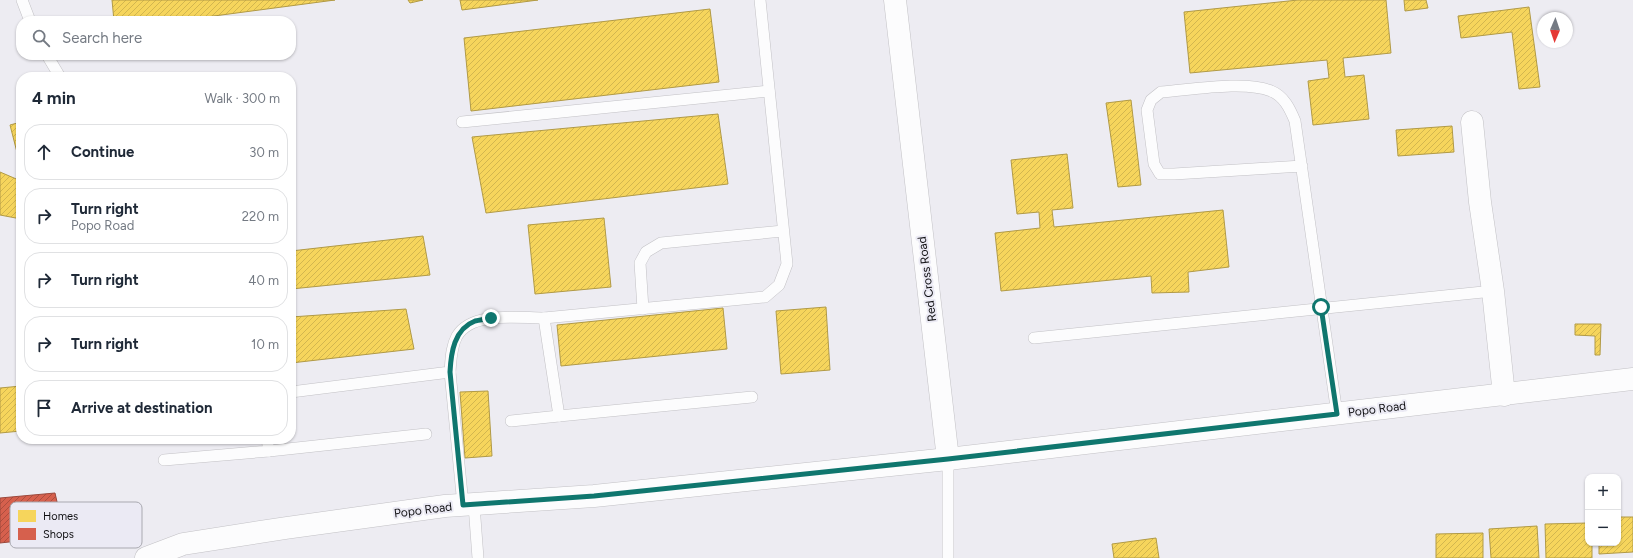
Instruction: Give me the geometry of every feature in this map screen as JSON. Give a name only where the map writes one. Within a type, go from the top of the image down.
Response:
[{"type":"street","name":"Red Cross Road","points":[[895,0],[948,459]]},
{"type":"street","points":[[1472,122],[1480,202],[1493,291],[1504,395]]},
{"type":"street","name":"Popo Road","points":[[146,558],[183,544],[445,506],[594,496],[948,459],[1633,379]]},
{"type":"lane","points":[[22,0],[28,16]]},
{"type":"lane","points":[[478,558],[450,372],[453,346],[458,335],[474,322],[491,318],[544,318],[765,298],[779,285],[787,264],[760,0]]},
{"type":"lane","points":[[50,60],[57,72]]},
{"type":"lane","points":[[1302,166],[1160,174],[1154,164],[1147,110],[1151,100],[1160,92],[1245,85],[1272,91],[1286,103],[1296,121],[1337,414]]},
{"type":"lane","points":[[462,122],[769,91]]},
{"type":"lane","points":[[643,309],[640,262],[646,252],[661,243],[783,231]]},
{"type":"lane","points":[[1034,338],[1321,307],[1493,291]]},
{"type":"lane","points":[[544,318],[559,416]]},
{"type":"lane","points":[[296,391],[450,372]]},
{"type":"lane","points":[[511,421],[752,397]]},
{"type":"lane","points":[[164,460],[269,451],[426,434]]},
{"type":"lane","points":[[268,444],[269,451]]},
{"type":"lane","name":"Red Cross Road","points":[[948,459],[948,558]]},
{"type":"building: Homes","points":[[112,0],[335,0],[214,16],[114,16]]},
{"type":"building: Homes","points":[[408,0],[423,0],[410,3]]},
{"type":"building: Homes","points":[[460,0],[538,0],[462,10]]},
{"type":"building: Homes","points":[[1298,0],[1386,0],[1391,53],[1343,58],[1345,77],[1364,75],[1369,119],[1313,125],[1308,81],[1329,78],[1327,60],[1190,73],[1184,12]]},
{"type":"building: Homes","points":[[1404,0],[1426,0],[1428,8],[1405,11]]},
{"type":"building: Homes","points":[[1529,7],[1540,87],[1519,89],[1512,32],[1461,38],[1458,16]]},
{"type":"building: Homes","points":[[710,9],[719,82],[471,111],[464,38]]},
{"type":"building: Homes","points":[[1131,100],[1141,185],[1118,187],[1106,103]]},
{"type":"building: Homes","points":[[718,114],[728,184],[486,213],[472,137]]},
{"type":"building: Homes","points":[[16,123],[16,148],[10,125]]},
{"type":"building: Homes","points":[[1452,126],[1454,152],[1398,156],[1396,130]]},
{"type":"building: Homes","points":[[1067,154],[1073,208],[1052,210],[1054,227],[1223,210],[1229,267],[1188,272],[1189,292],[1152,293],[1151,276],[1001,291],[995,233],[1040,228],[1039,212],[1017,214],[1011,160]]},
{"type":"building: Homes","points":[[0,172],[16,179],[16,218],[0,215]]},
{"type":"building: Homes","points":[[604,218],[611,287],[535,294],[528,225]]},
{"type":"building: Homes","points":[[423,236],[430,275],[296,288],[296,250]]},
{"type":"building: Homes","points":[[826,307],[830,370],[781,374],[776,311]]},
{"type":"building: Homes","points":[[723,308],[727,349],[561,366],[557,325]]},
{"type":"building: Homes","points":[[406,309],[414,349],[296,362],[296,317]]},
{"type":"building: Homes","points":[[1575,324],[1601,324],[1600,355],[1595,355],[1595,336],[1575,335]]},
{"type":"building: Homes","points":[[16,386],[16,431],[0,433],[0,388]]},
{"type":"building: Homes","points":[[488,391],[492,456],[465,458],[460,392]]},
{"type":"building: Homes","points":[[1621,517],[1633,517],[1633,552],[1599,554],[1599,546],[1621,546]]},
{"type":"building: Homes","points":[[1585,523],[1585,546],[1592,546],[1592,558],[1546,558],[1545,524]]},
{"type":"building: Homes","points":[[1537,526],[1539,558],[1491,558],[1489,529]]},
{"type":"building: Homes","points":[[1483,533],[1483,558],[1436,558],[1436,534]]},
{"type":"building: Homes","points":[[1156,538],[1159,558],[1114,558],[1112,544]]},
{"type":"building: Shops","points":[[55,493],[57,502],[10,502],[10,542],[0,543],[0,498]]},
{"type":"route","points":[[491,318],[474,322],[458,335],[453,346],[450,360],[463,505],[594,496],[948,459],[1337,414],[1321,307]]}]
